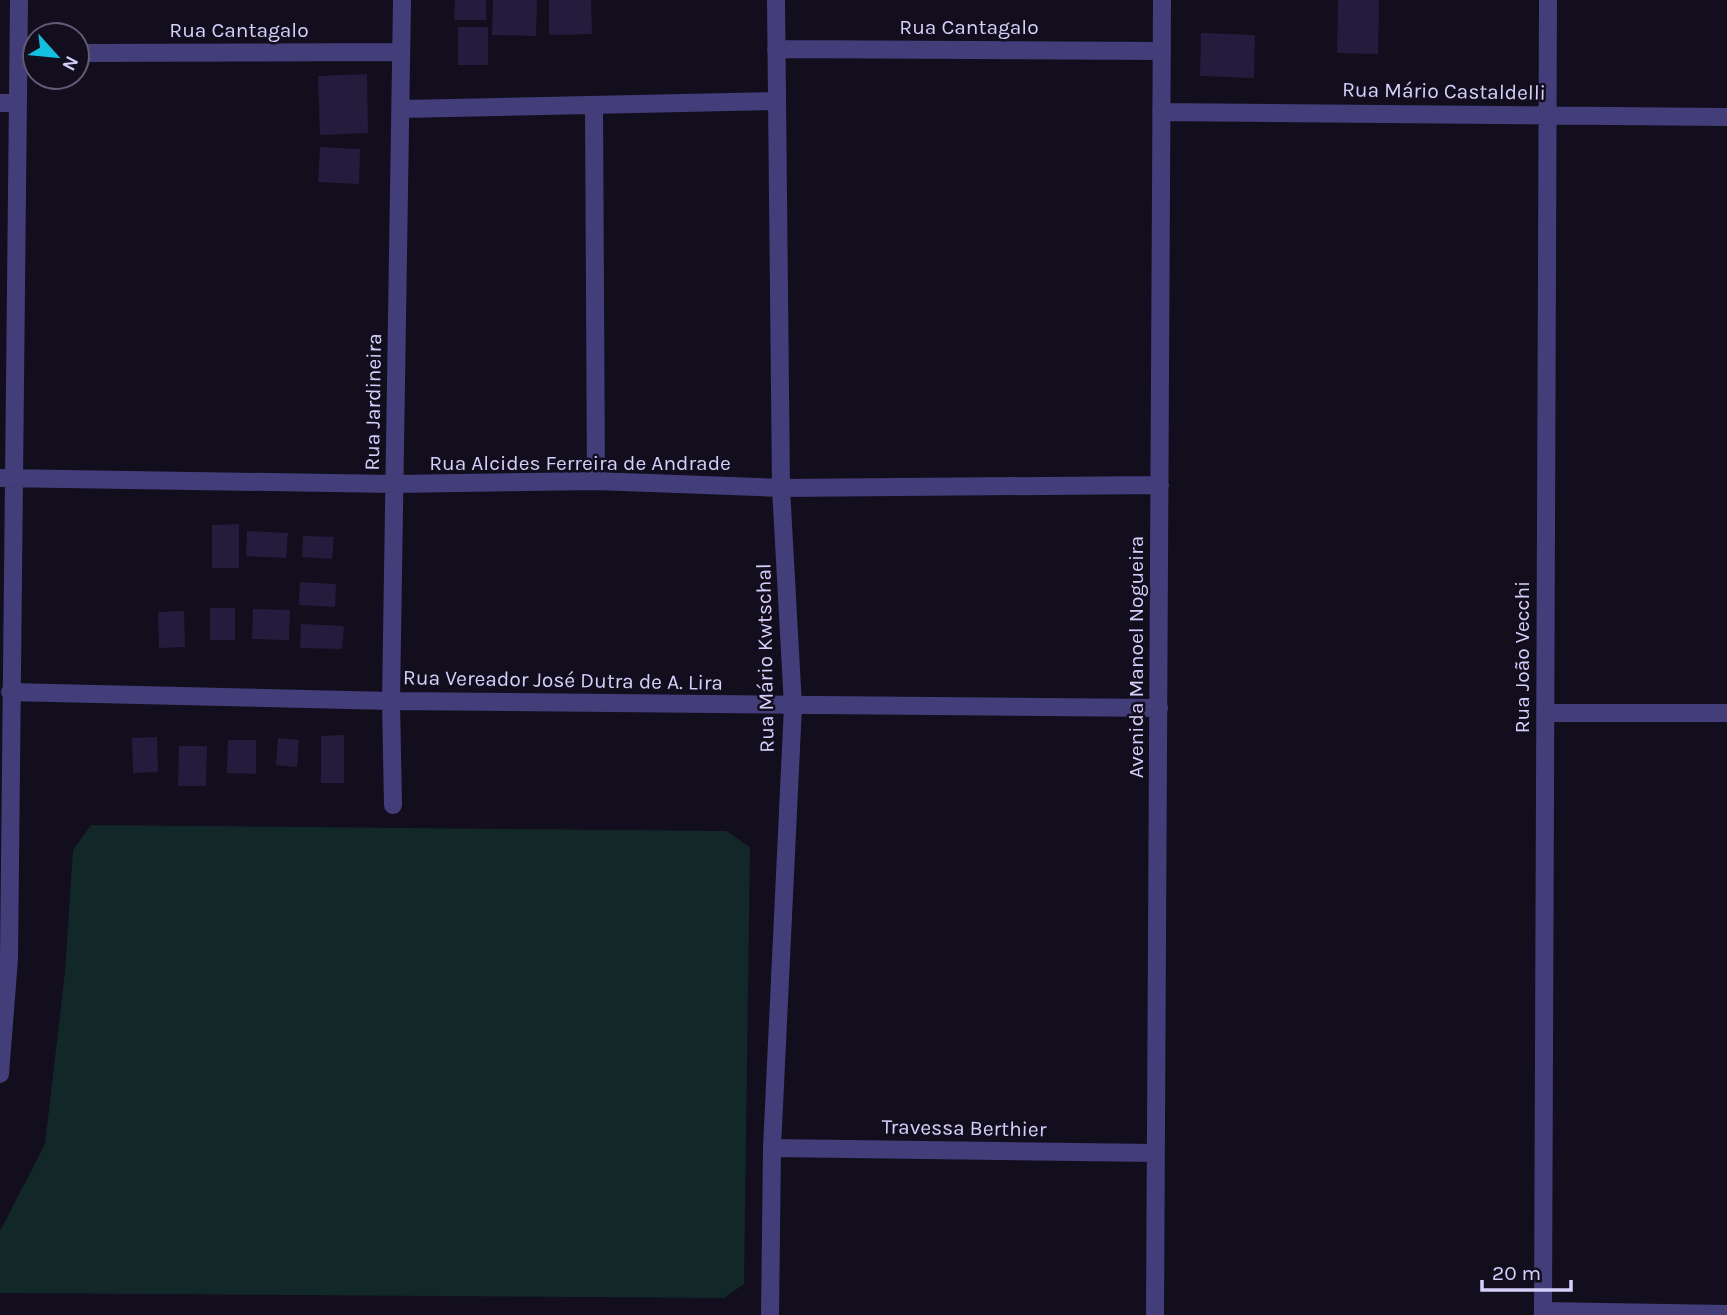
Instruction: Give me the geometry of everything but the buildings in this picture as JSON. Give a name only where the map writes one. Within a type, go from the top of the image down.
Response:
[{"type":"street","points":[[19,0],[22,21]]},
{"type":"street","name":"Rua Jardineira","points":[[393,805],[391,701],[402,0]]},
{"type":"street","name":"Rua Mário Kwtschal","points":[[770,1315],[772,1148],[793,706],[781,488],[776,0]]},
{"type":"street","name":"Avenida Manoel Nogueira","points":[[1155,1315],[1162,0]]},
{"type":"street","name":"Rua João Vecchi","points":[[1543,1313],[1548,0]]},
{"type":"street","name":"Rua Cantagalo","points":[[776,49],[1162,51]]},
{"type":"street","name":"Rua Cantagalo","points":[[91,53],[401,52]]},
{"type":"street","points":[[0,1074],[9,959],[9,103],[21,70]]},
{"type":"street","points":[[401,109],[778,101]]},
{"type":"street","points":[[594,107],[596,481]]},
{"type":"street","name":"Rua Mário Castaldelli","points":[[1161,112],[1727,117]]},
{"type":"street","name":"Rua Alcides Ferreira de Andrade","points":[[7,478],[394,484],[596,481],[781,488],[1160,485]]},
{"type":"street","name":"Rua Vereador José Dutra de A. Lira","points":[[10,692],[391,701],[1158,708]]},
{"type":"street","points":[[1545,712],[1727,713]]},
{"type":"street","name":"Travessa Berthier","points":[[772,1148],[1156,1153]]},
{"type":"street","points":[[1543,1313],[1727,1314]]},
{"type":"green space","points":[[91,825],[726,831],[750,847],[744,1284],[724,1298],[0,1293],[0,1231],[45,1144],[65,972],[73,850]]}]
